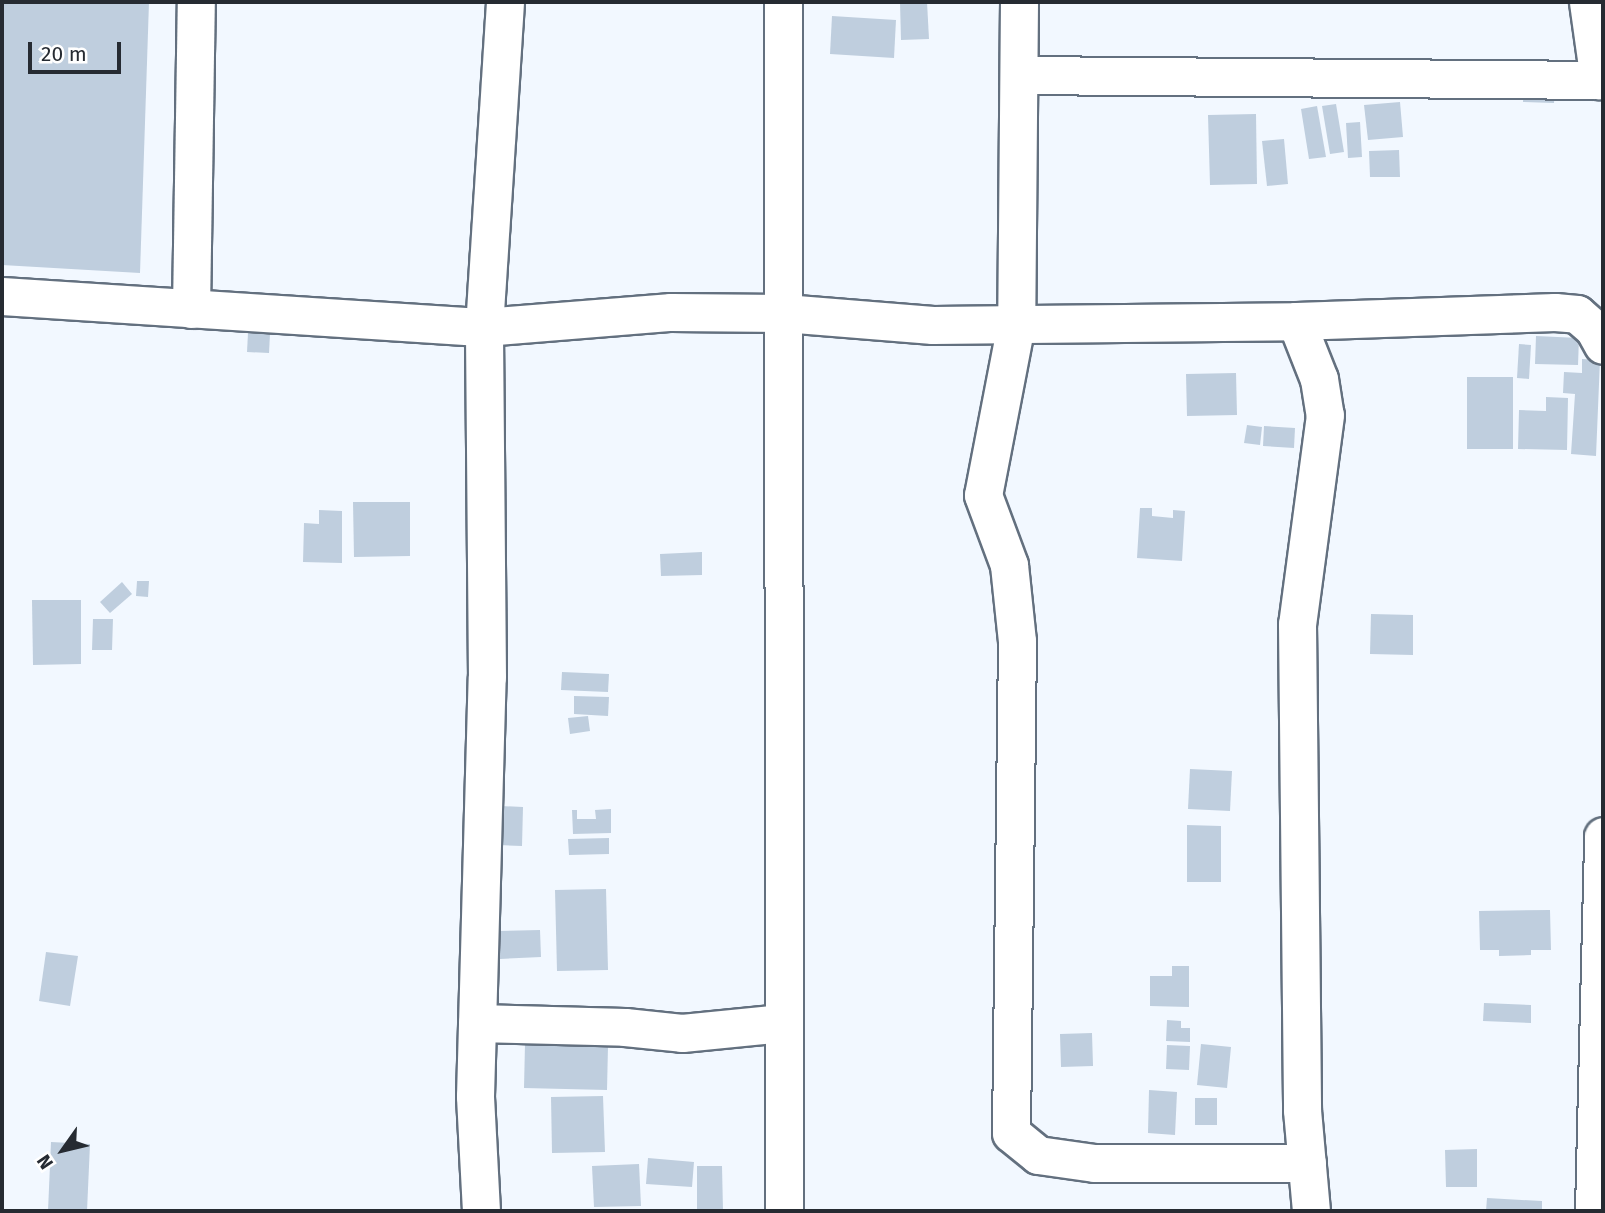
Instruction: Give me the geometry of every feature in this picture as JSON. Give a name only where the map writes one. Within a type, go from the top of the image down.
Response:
[{"type":"street","points":[[191,309],[196,2]]},
{"type":"street","points":[[481,1211],[475,1096],[487,677],[484,327],[505,2]]},
{"type":"street","points":[[783,2],[783,1211]]},
{"type":"street","points":[[1019,2],[1016,324],[983,495],[1009,565],[1017,641],[1011,1133],[1038,1156],[1094,1163],[1307,1163]]},
{"type":"street","points":[[1019,75],[1601,80],[1588,2]]},
{"type":"street","points":[[2,296],[484,327],[671,312],[783,313],[933,325],[1296,321],[1555,312],[1577,314],[1594,329],[1603,345]]},
{"type":"street","points":[[1296,321],[1319,379],[1325,415],[1297,624],[1302,1110],[1311,1211]]},
{"type":"street","points":[[1594,1211],[1603,836]]},
{"type":"street","points":[[477,1023],[625,1027],[682,1033],[783,1023]]},
{"type":"building","points":[[2,2],[149,2],[140,273],[2,265]]},
{"type":"building","points":[[900,2],[927,2],[929,39],[901,40]]},
{"type":"building","points":[[832,16],[896,20],[894,58],[830,54]]},
{"type":"building","points":[[1524,85],[1555,85],[1554,103],[1523,102]]},
{"type":"building","points":[[1400,102],[1403,137],[1368,140],[1364,105]]},
{"type":"building","points":[[1336,104],[1344,152],[1330,154],[1322,106]]},
{"type":"building","points":[[1317,106],[1326,157],[1309,159],[1301,109]]},
{"type":"building","points":[[1256,114],[1257,184],[1210,185],[1208,115]]},
{"type":"building","points":[[1360,122],[1362,157],[1348,158],[1346,123]]},
{"type":"building","points":[[1284,139],[1288,184],[1267,186],[1262,141]]},
{"type":"building","points":[[1399,150],[1400,177],[1370,177],[1369,151]]},
{"type":"building","points":[[248,333],[270,334],[269,353],[247,352]]},
{"type":"building","points":[[1536,336],[1579,338],[1578,365],[1535,364]]},
{"type":"building","points":[[1519,344],[1531,345],[1529,379],[1517,378]]},
{"type":"building","points":[[1582,359],[1600,360],[1596,456],[1571,454],[1575,394],[1563,393],[1564,372],[1582,373]]},
{"type":"building","points":[[1236,373],[1237,415],[1187,416],[1186,374]]},
{"type":"building","points":[[1467,377],[1513,377],[1513,449],[1467,449]]},
{"type":"building","points":[[1546,397],[1568,398],[1567,450],[1518,449],[1519,410],[1546,411]]},
{"type":"building","points":[[1247,425],[1262,427],[1260,445],[1244,443]]},
{"type":"building","points":[[1264,426],[1295,428],[1294,448],[1263,446]]},
{"type":"building","points":[[353,502],[410,502],[410,556],[354,557]]},
{"type":"building","points":[[1140,508],[1152,508],[1152,516],[1173,518],[1173,510],[1185,511],[1182,561],[1137,558]]},
{"type":"building","points":[[319,510],[342,511],[342,563],[303,562],[304,523],[319,524]]},
{"type":"building","points":[[702,552],[702,575],[661,576],[660,554]]},
{"type":"building","points":[[137,581],[149,581],[148,597],[136,596]]},
{"type":"building","points":[[122,582],[132,594],[110,613],[100,602]]},
{"type":"building","points":[[32,600],[81,600],[81,664],[33,665]]},
{"type":"building","points":[[1371,614],[1413,615],[1413,655],[1370,654]]},
{"type":"building","points":[[93,619],[113,619],[112,650],[92,650]]},
{"type":"building","points":[[562,672],[609,674],[608,692],[561,690]]},
{"type":"building","points":[[574,696],[609,697],[608,716],[574,714]]},
{"type":"building","points":[[588,716],[590,731],[570,734],[568,718]]},
{"type":"building","points":[[1190,769],[1232,771],[1230,811],[1188,809]]},
{"type":"building","points":[[501,806],[523,807],[522,846],[499,845]]},
{"type":"building","points":[[611,809],[611,833],[573,834],[572,810],[577,810],[577,819],[596,819],[595,810]]},
{"type":"building","points":[[1187,825],[1221,826],[1221,882],[1187,882]]},
{"type":"building","points":[[609,838],[609,854],[569,855],[568,839]]},
{"type":"building","points":[[606,889],[608,970],[557,971],[555,890]]},
{"type":"building","points":[[1550,910],[1551,950],[1531,950],[1531,955],[1499,956],[1499,950],[1480,950],[1479,911]]},
{"type":"building","points":[[540,930],[541,957],[500,959],[499,931]]},
{"type":"building","points":[[46,952],[78,956],[70,1006],[39,1001]]},
{"type":"building","points":[[1172,966],[1189,966],[1189,1007],[1150,1006],[1150,976],[1172,976]]},
{"type":"building","points":[[1484,1003],[1531,1005],[1531,1023],[1483,1021]]},
{"type":"building","points":[[1167,1020],[1181,1021],[1181,1028],[1190,1028],[1190,1042],[1166,1041]]},
{"type":"building","points":[[1092,1033],[1093,1066],[1061,1067],[1060,1034]]},
{"type":"building","points":[[525,1044],[608,1046],[607,1090],[524,1088]]},
{"type":"building","points":[[1201,1044],[1231,1047],[1227,1088],[1197,1085]]},
{"type":"building","points":[[1167,1045],[1190,1046],[1189,1070],[1166,1069]]},
{"type":"building","points":[[1149,1090],[1177,1092],[1175,1135],[1148,1133]]},
{"type":"building","points":[[603,1096],[605,1152],[552,1153],[551,1097]]},
{"type":"building","points":[[1195,1098],[1217,1098],[1217,1125],[1195,1125]]},
{"type":"building","points":[[51,1142],[90,1144],[87,1211],[48,1211]]},
{"type":"building","points":[[1477,1149],[1477,1187],[1446,1187],[1445,1150]]},
{"type":"building","points":[[648,1158],[694,1162],[692,1187],[646,1184]]},
{"type":"building","points":[[639,1164],[641,1206],[594,1207],[592,1166]]},
{"type":"building","points":[[697,1166],[722,1166],[723,1211],[697,1211]]},
{"type":"building","points":[[1487,1198],[1542,1201],[1542,1211],[1486,1211]]}]
